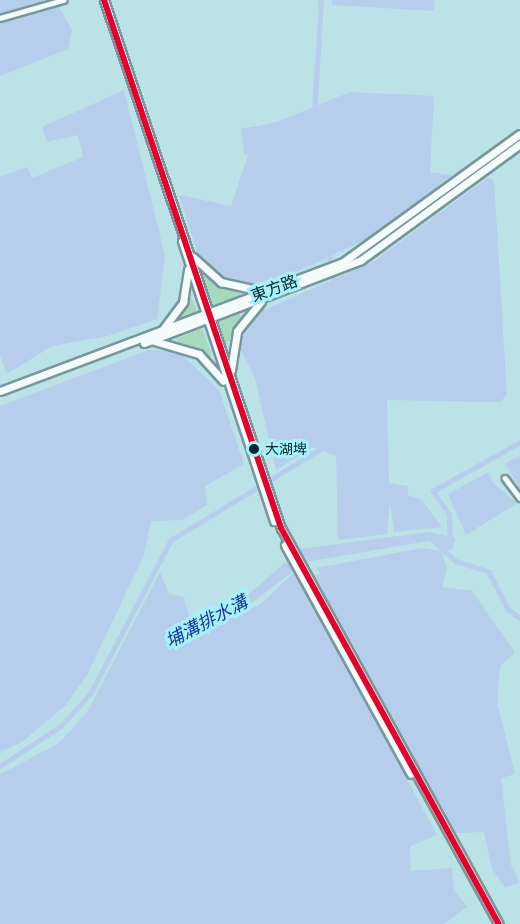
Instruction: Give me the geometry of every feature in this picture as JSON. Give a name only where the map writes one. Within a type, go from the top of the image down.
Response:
[{"type":"main road","points":[[102,0],[192,255],[207,316]]},
{"type":"main road","points":[[102,0],[263,486],[299,566],[499,924]]},
{"type":"main road","name":"東方路","points":[[266,294],[359,254],[520,134]]},
{"type":"main road","name":"東方路","points":[[0,396],[145,342],[207,316],[361,260],[520,144]]},
{"type":"main road","points":[[192,255],[221,282],[266,294],[237,331],[230,368],[233,394]]},
{"type":"main road","points":[[160,331],[183,302],[189,264]]},
{"type":"main road","name":"東方路","points":[[0,391],[160,331],[207,316]]},
{"type":"main road","points":[[145,342],[173,342],[199,354],[233,394]]},
{"type":"main road","points":[[451,841],[493,924]]},
{"type":"street","points":[[0,18],[63,0]]},
{"type":"street","points":[[505,478],[520,498]]},
{"type":"green space","points":[[199,273],[240,292],[239,297],[209,306]]},
{"type":"green space","points":[[188,289],[198,314],[178,321],[176,319]]},
{"type":"green space","points":[[239,313],[241,318],[223,351],[214,322]]},
{"type":"green space","points":[[202,328],[210,350],[211,360],[175,340]]},
{"type":"water","points":[[0,0],[55,0],[72,30],[68,49],[0,76]]},
{"type":"water","points":[[332,0],[435,0],[434,11],[332,5]]},
{"type":"water","points":[[124,90],[165,256],[157,319],[108,336],[52,346],[7,374],[0,356],[0,177],[27,167],[32,178],[83,157],[78,135],[47,142],[42,127]]},
{"type":"water","points":[[350,92],[434,96],[430,172],[452,175],[369,238],[298,271],[254,284],[224,277],[199,257],[179,195],[231,206],[248,155],[244,154],[241,129],[277,122]]},
{"type":"water","points":[[489,177],[494,181],[507,395],[500,402],[387,400],[389,483],[408,486],[408,495],[422,500],[442,527],[394,532],[390,501],[387,534],[338,540],[336,456],[313,447],[276,470],[255,378],[238,344],[262,311],[373,262]]},
{"type":"water","points":[[149,350],[179,352],[219,390],[244,464],[205,486],[207,505],[182,520],[151,521],[144,555],[87,675],[66,705],[22,742],[0,752],[0,406]]},
{"type":"water","points":[[520,456],[520,489],[505,463]]},
{"type":"water","points":[[489,472],[492,482],[517,503],[466,535],[448,494]]},
{"type":"water","points":[[429,532],[455,538],[452,551],[428,541],[306,562],[246,607],[194,634],[261,604],[294,572],[437,835],[410,846],[411,871],[452,868],[454,890],[467,907],[444,924],[0,924],[0,774],[58,744],[88,711],[160,572],[169,594],[184,597],[192,626],[246,597],[300,549]]},
{"type":"water","points":[[422,548],[441,551],[447,568],[442,587],[472,591],[515,652],[500,667],[497,702],[515,774],[501,778],[511,865],[520,883],[505,887],[492,869],[484,832],[456,833],[315,576],[320,574],[317,568]]},
{"type":"waterway","points":[[314,114],[321,0]]},
{"type":"waterway","points":[[329,253],[334,283]]},
{"type":"waterway","points":[[450,544],[449,515],[433,491],[520,442]]},
{"type":"waterway","points":[[0,766],[61,726],[90,694],[171,540],[324,447]]},
{"type":"waterway","name":"埔溝排水溝","points":[[431,538],[456,561],[489,572],[508,609],[520,618]]},
{"type":"transit line","points":[[104,0],[281,528],[499,924]]},
{"type":"place","name":"大湖埤","points":[[254,449]]}]
